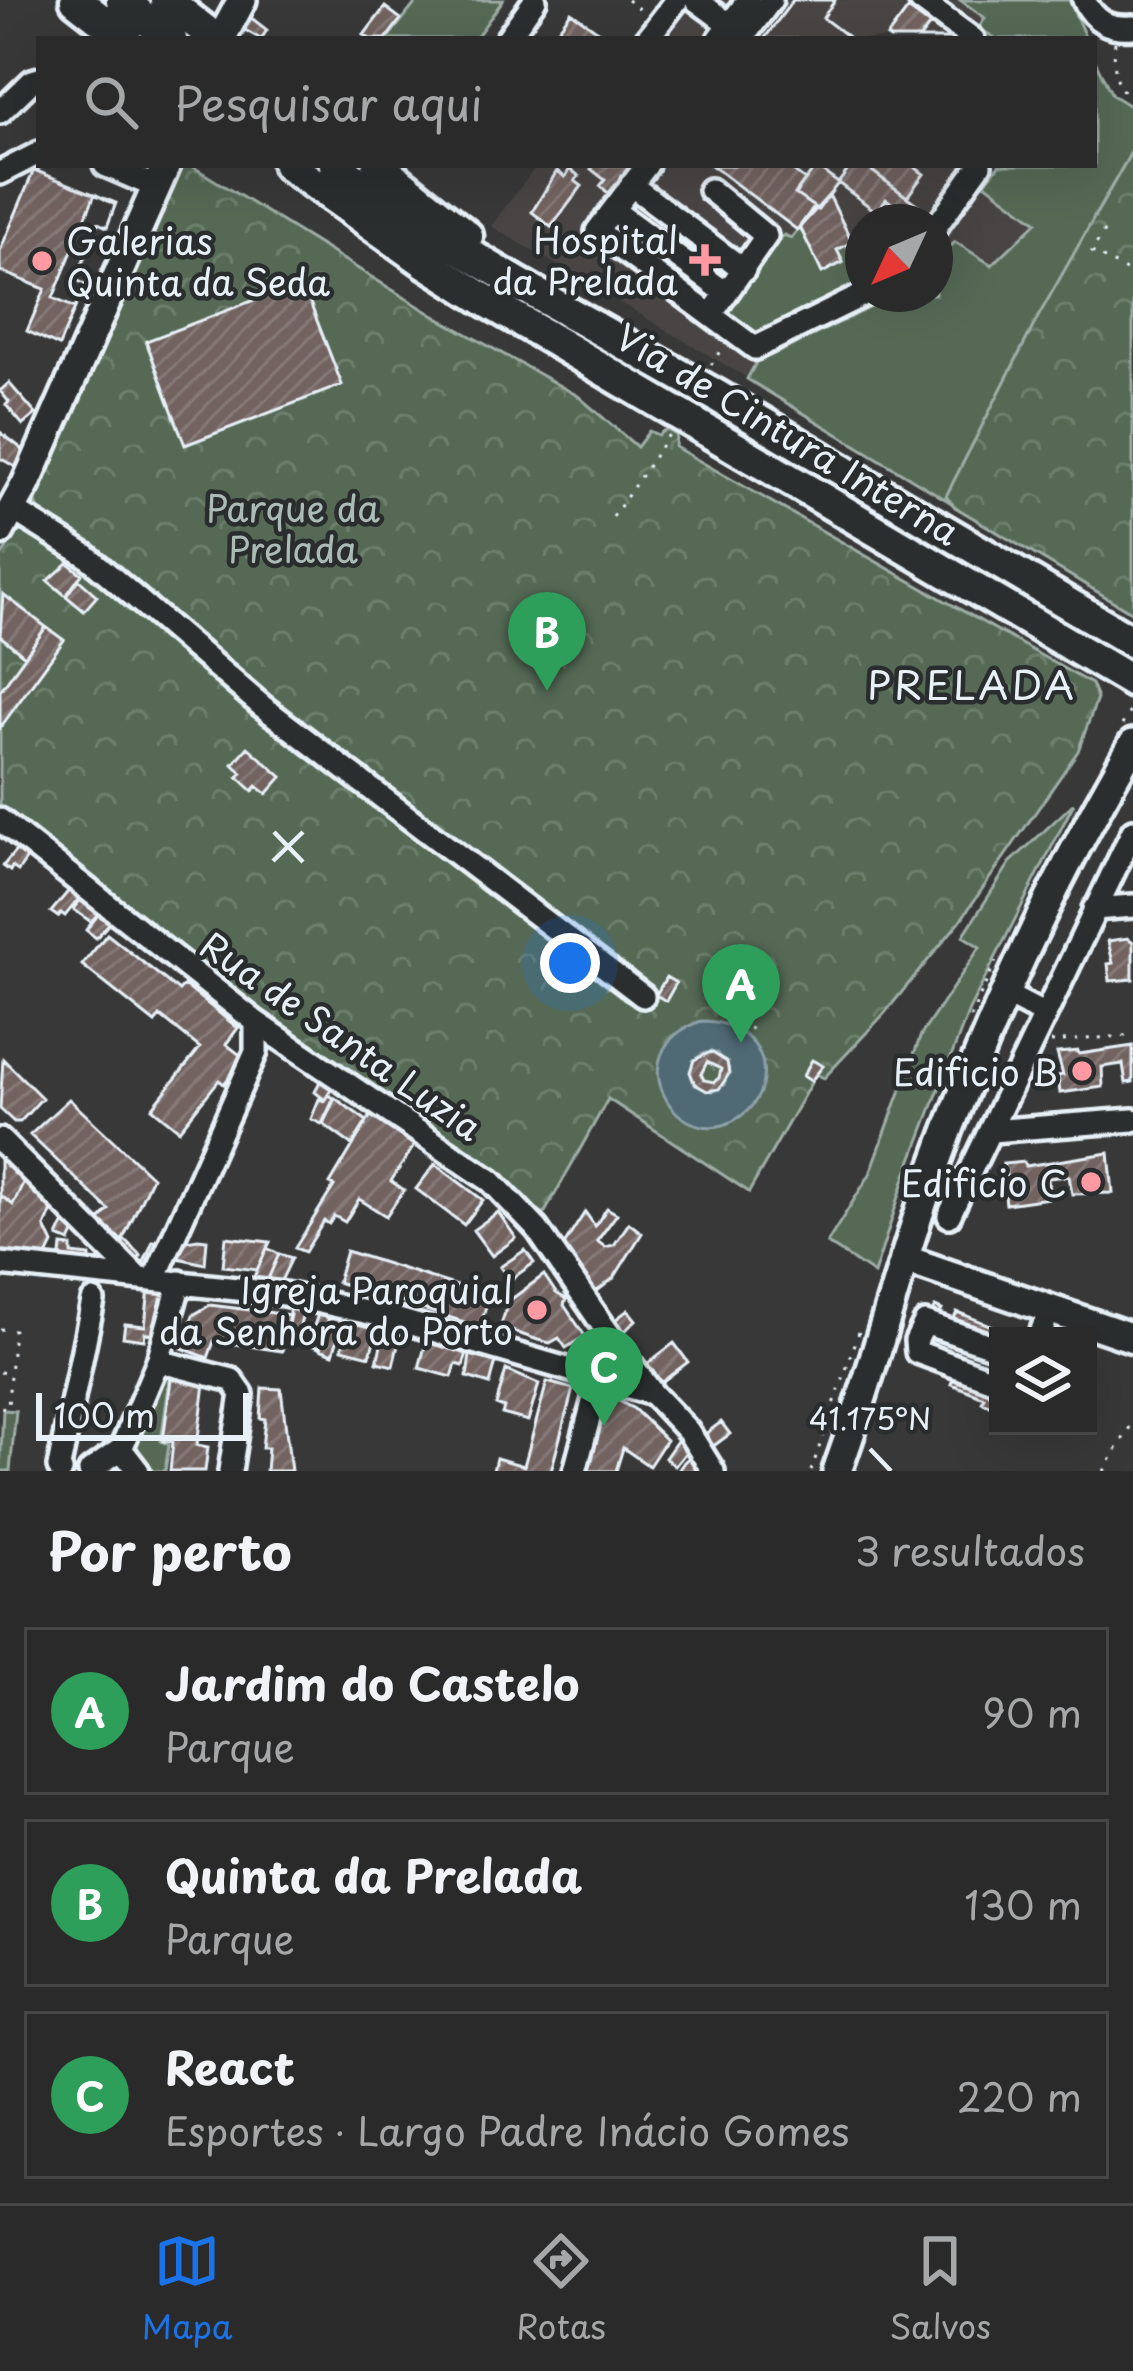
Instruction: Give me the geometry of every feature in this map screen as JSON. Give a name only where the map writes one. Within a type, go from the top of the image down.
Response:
[{"type":"highway","points":[[76,0],[122,36]]},
{"type":"highway","points":[[122,0],[212,36]]},
{"type":"highway","name":"Via de Cintura Interna","points":[[292,168],[458,283],[1133,682]]},
{"type":"highway","name":"Via de Cintura Interna","points":[[339,168],[442,240],[1133,642]]},
{"type":"highway","points":[[382,168],[458,227],[508,279]]},
{"type":"main road","points":[[220,36],[242,0]]},
{"type":"main road","points":[[7,521],[161,176]]},
{"type":"main road","points":[[837,1471],[933,1173],[1003,993],[1125,739]]},
{"type":"main road","points":[[901,1269],[1041,1327]]},
{"type":"main road","points":[[901,1269],[1133,1338]]},
{"type":"main road","points":[[1097,1344],[1133,1357]]},
{"type":"street","points":[[509,36],[535,0]]},
{"type":"street","points":[[652,32],[676,0]]},
{"type":"street","points":[[696,0],[730,34]]},
{"type":"street","points":[[730,34],[748,0]]},
{"type":"street","points":[[730,34],[771,0]]},
{"type":"street","points":[[755,36],[782,0]]},
{"type":"street","points":[[920,0],[969,36]]},
{"type":"street","points":[[1084,0],[1096,19],[1125,28]]},
{"type":"street","points":[[0,112],[36,80]]},
{"type":"street","points":[[0,172],[36,154]]},
{"type":"street","points":[[120,168],[161,176]]},
{"type":"street","points":[[645,168],[596,231],[755,348],[845,304]]},
{"type":"street","points":[[952,204],[978,168]]},
{"type":"street","points":[[631,185],[744,270]]},
{"type":"street","points":[[710,190],[765,232],[766,239],[710,315]]},
{"type":"street","points":[[613,210],[726,293]]},
{"type":"street","points":[[7,521],[86,556],[262,706],[644,996]]},
{"type":"street","name":"Rua de Santa Luzia","points":[[0,820],[256,1022],[491,1181],[537,1229],[611,1337],[653,1394],[688,1431],[713,1471]]},
{"type":"street","points":[[949,1216],[1133,831]]},
{"type":"street","points":[[1094,909],[1133,907]]},
{"type":"street","points":[[1003,993],[1045,1015]]},
{"type":"street","points":[[146,1278],[256,1052],[256,1022]]},
{"type":"street","points":[[992,1131],[1133,1120]]},
{"type":"street","points":[[0,1140],[146,1278]]},
{"type":"street","points":[[96,1273],[99,1237]]},
{"type":"street","points":[[0,1264],[305,1298],[653,1394]]},
{"type":"street","points":[[90,1471],[121,1449],[158,1361],[180,1282]]},
{"type":"street","points":[[62,1471],[59,1467],[93,1301]]},
{"type":"street","points":[[989,1345],[925,1323],[916,1341],[917,1352],[989,1379]]},
{"type":"street","points":[[575,1471],[593,1374],[611,1337]]},
{"type":"street","points":[[158,1361],[232,1380],[239,1386],[242,1394],[230,1471]]},
{"type":"street","points":[[121,1449],[138,1471]]},
{"type":"path","points":[[627,0],[652,32]]},
{"type":"path","points":[[1125,28],[1113,67],[1121,93],[1133,102]]},
{"type":"path","points":[[1104,230],[1092,252],[1133,275]]},
{"type":"path","points":[[711,365],[732,331]]},
{"type":"path","points":[[613,518],[671,432]]},
{"type":"path","points":[[1125,739],[1133,706]]},
{"type":"path","points":[[744,1019],[752,1005]]},
{"type":"path","points":[[1031,1044],[1133,1035]]},
{"type":"path","points":[[0,1329],[14,1330],[8,1408],[0,1407]]},
{"type":"path","points":[[0,1372],[10,1374]]},
{"type":"path","points":[[1104,1471],[1133,1422]]},
{"type":"shaded area","points":[[659,0],[1069,0],[1085,36],[633,36]]},
{"type":"shaded area","name":"Hospital da Prelada","points":[[1097,65],[1112,95],[1133,108],[1133,149],[946,496],[491,226],[535,168],[1097,168]]},
{"type":"green space","points":[[418,0],[503,0],[477,36],[389,36]]},
{"type":"green space","points":[[960,0],[1069,0],[1085,36],[991,36],[979,28],[985,18]]},
{"type":"green space","points":[[1097,65],[1112,95],[1133,108],[1133,149],[1094,217],[1133,613],[747,379],[759,357],[861,312],[953,312],[953,244],[992,265],[1037,222],[985,183],[997,168],[1097,168]]},
{"type":"green space","points":[[1133,149],[1133,613],[955,507],[946,496],[1038,317]]},
{"type":"green space","name":"Parque da Prelada","points":[[177,168],[195,168],[433,315],[578,396],[637,447],[649,431],[658,435],[666,429],[676,435],[675,447],[1091,684],[1097,699],[1078,751],[960,921],[824,1078],[816,1074],[749,1192],[608,1099],[544,1214],[272,1022],[0,815],[0,558],[18,532],[30,529],[40,515],[35,498]]},
{"type":"green space","points":[[800,227],[822,272],[843,263],[837,250],[845,246],[845,292],[755,335],[723,315],[780,238],[791,238]]},
{"type":"green space","points":[[1074,803],[969,1010],[874,1274],[827,1243],[870,1174],[921,1035],[980,947],[963,936],[1010,863]]},
{"type":"green space","points":[[159,1377],[170,1378],[161,1441],[169,1445],[165,1471],[148,1471],[135,1441]]},
{"type":"green space","points":[[3,1410],[16,1411],[10,1471],[0,1471]]},
{"type":"water","points":[[701,1021],[727,1025],[748,1038],[763,1071],[761,1090],[748,1110],[718,1126],[696,1124],[678,1114],[665,1097],[659,1076],[661,1055],[675,1036]],"holes":[[[705,1053],[717,1053],[729,1068],[724,1085],[713,1091],[695,1085],[694,1062]]]},
{"type":"building","points":[[793,0],[835,0],[823,18],[847,36],[766,36]]},
{"type":"building","points":[[793,0],[835,0],[823,18],[847,36],[766,36]]},
{"type":"building","points":[[385,7],[401,19],[388,36],[364,35]]},
{"type":"building","points":[[908,9],[930,25],[921,36],[888,36]]},
{"type":"building","points":[[571,12],[605,36],[553,36]]},
{"type":"building","points":[[245,13],[267,30],[256,36],[236,25]]},
{"type":"building","points":[[930,25],[946,36],[921,36]]},
{"type":"building","points":[[930,25],[946,36],[921,36]]},
{"type":"building","points":[[637,168],[614,198],[600,186],[605,180],[591,169]]},
{"type":"building","points":[[715,168],[789,168],[805,180],[795,194],[814,207],[797,230]]},
{"type":"building","points":[[815,168],[848,170],[818,210],[795,194]]},
{"type":"building","points":[[818,168],[868,168],[917,204],[866,204]]},
{"type":"building","points":[[868,168],[916,168],[924,174],[907,197]]},
{"type":"building","points":[[570,169],[582,186],[551,227],[532,212],[557,171],[565,177]]},
{"type":"building","name":"Galerias Quinta da Seda","points":[[34,170],[116,203],[107,227],[98,223],[76,280],[85,284],[59,346],[27,331],[45,289],[0,271],[0,251]]},
{"type":"building","points":[[95,194],[115,205],[107,227],[98,223],[76,280],[85,284],[75,308],[53,298]]},
{"type":"building","points":[[829,195],[845,228],[845,246],[837,250],[843,262],[822,273],[800,227]]},
{"type":"building","points":[[302,282],[342,385],[185,445],[146,341]]},
{"type":"building","points":[[9,383],[36,414],[23,425],[0,391]]},
{"type":"building","points":[[0,432],[26,452],[17,468],[0,458]]},
{"type":"building","points":[[68,563],[82,574],[66,596],[48,581]]},
{"type":"building","points":[[78,579],[97,596],[84,611],[66,596]]},
{"type":"building","points":[[3,594],[46,627],[25,656],[0,636]]},
{"type":"building","points":[[46,627],[64,640],[0,728],[0,691]]},
{"type":"building","points":[[248,747],[282,777],[267,794],[257,786],[253,791],[238,777],[242,773],[233,764]]},
{"type":"building","points":[[22,843],[32,851],[18,871],[12,867],[10,871],[3,866]]},
{"type":"building","points":[[71,888],[85,891],[65,916],[58,917],[51,912]]},
{"type":"building","points":[[87,892],[105,905],[91,922],[73,909]]},
{"type":"building","points":[[102,910],[114,918],[96,938],[86,930]]},
{"type":"building","points":[[107,934],[179,991],[184,985],[238,1028],[226,1044],[244,1058],[224,1084],[219,1080],[179,1130],[152,1108],[200,1048],[160,1016],[155,1023],[82,965]]},
{"type":"building","points":[[1128,938],[1133,942],[1133,979],[1110,981],[1108,964],[1113,963],[1108,941]]},
{"type":"building","points":[[666,977],[676,983],[666,1001],[656,995]]},
{"type":"building","name":"Edificio B","points":[[1133,1046],[1133,1082],[1126,1083],[1123,1064],[1102,1067],[1103,1087],[1060,1093],[1058,1076],[1063,1075],[1057,1053]]},
{"type":"building","points":[[711,1052],[727,1062],[729,1074],[719,1089],[707,1091],[695,1084],[690,1072],[694,1060]],"holes":[[[707,1062],[721,1069],[714,1082],[701,1074]]]},
{"type":"building","points":[[3,1059],[42,1098],[20,1122],[0,1109]]},
{"type":"building","points":[[812,1060],[823,1066],[811,1081],[803,1076]]},
{"type":"building","points":[[324,1072],[336,1081],[325,1100],[315,1092]]},
{"type":"building","points":[[329,1095],[334,1098],[322,1124],[311,1119],[319,1099],[325,1101]]},
{"type":"building","points":[[335,1098],[367,1121],[352,1145],[323,1124]]},
{"type":"building","points":[[69,1099],[152,1177],[122,1241],[100,1220],[109,1210],[30,1135]]},
{"type":"building","points":[[373,1112],[416,1143],[391,1181],[404,1190],[386,1216],[359,1199],[345,1222],[334,1216],[329,1224],[324,1221],[305,1252],[295,1248],[334,1186],[330,1184]]},
{"type":"building","name":"Edificio C","points":[[1109,1153],[1113,1193],[1072,1194],[1069,1176],[1048,1178],[1049,1198],[1006,1204],[1004,1187],[1009,1186],[1003,1164],[1024,1162],[1025,1166]]},
{"type":"building","points":[[0,1159],[24,1181],[13,1205],[0,1195]]},
{"type":"building","points":[[435,1164],[483,1200],[464,1225],[416,1189]]},
{"type":"building","points":[[24,1181],[53,1208],[45,1227],[53,1244],[43,1264],[0,1254],[0,1195],[13,1205]]},
{"type":"building","points":[[607,1208],[617,1214],[597,1241],[605,1247],[614,1245],[629,1223],[642,1233],[614,1278],[592,1295],[562,1248],[585,1212],[595,1226]]},
{"type":"building","points":[[498,1212],[516,1238],[492,1256],[473,1230]]},
{"type":"building","points":[[64,1224],[75,1231],[70,1242],[58,1237]]},
{"type":"building","points":[[226,1237],[270,1242],[257,1270],[223,1266]]},
{"type":"building","points":[[125,1240],[141,1256],[132,1265],[116,1249]]},
{"type":"building","points":[[207,1240],[205,1264],[178,1258],[180,1242]]},
{"type":"building","points":[[153,1241],[165,1245],[154,1273],[135,1268],[140,1260],[144,1262]]},
{"type":"building","points":[[62,1246],[72,1247],[72,1254],[90,1256],[89,1268],[60,1265]]},
{"type":"building","points":[[267,1248],[279,1254],[267,1281],[253,1279]]},
{"type":"building","points":[[525,1250],[534,1263],[510,1280],[500,1267]]},
{"type":"building","points":[[346,1251],[489,1296],[480,1327],[337,1282]]},
{"type":"building","points":[[279,1254],[292,1258],[278,1287],[265,1286]]},
{"type":"building","name":"Igreja Paroquial da Senhora do Porto","points":[[544,1275],[566,1299],[564,1305],[585,1336],[566,1348],[559,1338],[550,1343],[500,1327],[509,1301]]},
{"type":"building","points":[[149,1288],[167,1290],[162,1335],[145,1333],[144,1340],[123,1337],[125,1324],[145,1326]]},
{"type":"building","points":[[210,1305],[290,1315],[282,1351],[214,1341],[208,1358],[182,1348],[193,1315]]},
{"type":"building","points":[[290,1305],[304,1307],[298,1336],[286,1334]]},
{"type":"building","points":[[935,1307],[942,1310],[939,1316],[953,1321],[957,1312],[994,1327],[989,1327],[989,1338],[932,1315]]},
{"type":"building","points":[[628,1310],[636,1320],[621,1335],[612,1322]]},
{"type":"building","points":[[319,1311],[330,1314],[319,1348],[308,1344]]},
{"type":"building","points":[[332,1315],[344,1318],[333,1354],[320,1349]]},
{"type":"building","points":[[350,1318],[378,1325],[370,1356],[342,1349]]},
{"type":"building","points":[[385,1329],[401,1333],[393,1366],[377,1362]]},
{"type":"building","points":[[427,1339],[468,1350],[463,1366],[456,1364],[452,1377],[419,1368]]},
{"type":"building","points":[[674,1343],[688,1362],[658,1385],[644,1366]]},
{"type":"building","points":[[470,1355],[496,1362],[490,1384],[467,1377]]},
{"type":"building","points":[[506,1370],[539,1384],[528,1421],[502,1414],[504,1408],[496,1405]]},
{"type":"building","points":[[956,1372],[989,1387],[989,1405],[982,1402],[984,1397],[951,1384]]},
{"type":"building","points":[[171,1379],[205,1384],[197,1445],[208,1447],[205,1471],[170,1471],[173,1442],[163,1441]]},
{"type":"building","points":[[547,1382],[573,1389],[551,1471],[493,1471],[496,1458],[524,1466]]},
{"type":"building","points":[[262,1388],[281,1389],[291,1471],[266,1471]]},
{"type":"building","points":[[601,1398],[634,1409],[666,1440],[649,1466],[623,1448],[616,1471],[581,1471]]},
{"type":"building","points":[[721,1422],[730,1434],[708,1450],[700,1438]]},
{"type":"building","points":[[682,1434],[691,1446],[675,1466],[665,1458]]},
{"type":"building","points":[[693,1454],[706,1471],[678,1471],[684,1462]]},
{"type":"place","name":"Hospital da Prelada","points":[[705,260]]},
{"type":"place","name":"Galerias Quinta da Seda","points":[[42,261]]},
{"type":"place","name":"Quinta da Prelada","points":[[547,691]]},
{"type":"place","name":"Jardim do Castelo","points":[[741,1043]]},
{"type":"place","name":"Edificio B","points":[[1082,1071]]},
{"type":"place","name":"Edificio C","points":[[1091,1182]]},
{"type":"place","name":"Igreja Paroquial da Senhora do Porto","points":[[537,1310]]},
{"type":"place","name":"React","points":[[604,1426]]},
{"type":"district","name":"PRELADA","points":[[972,683]]}]
